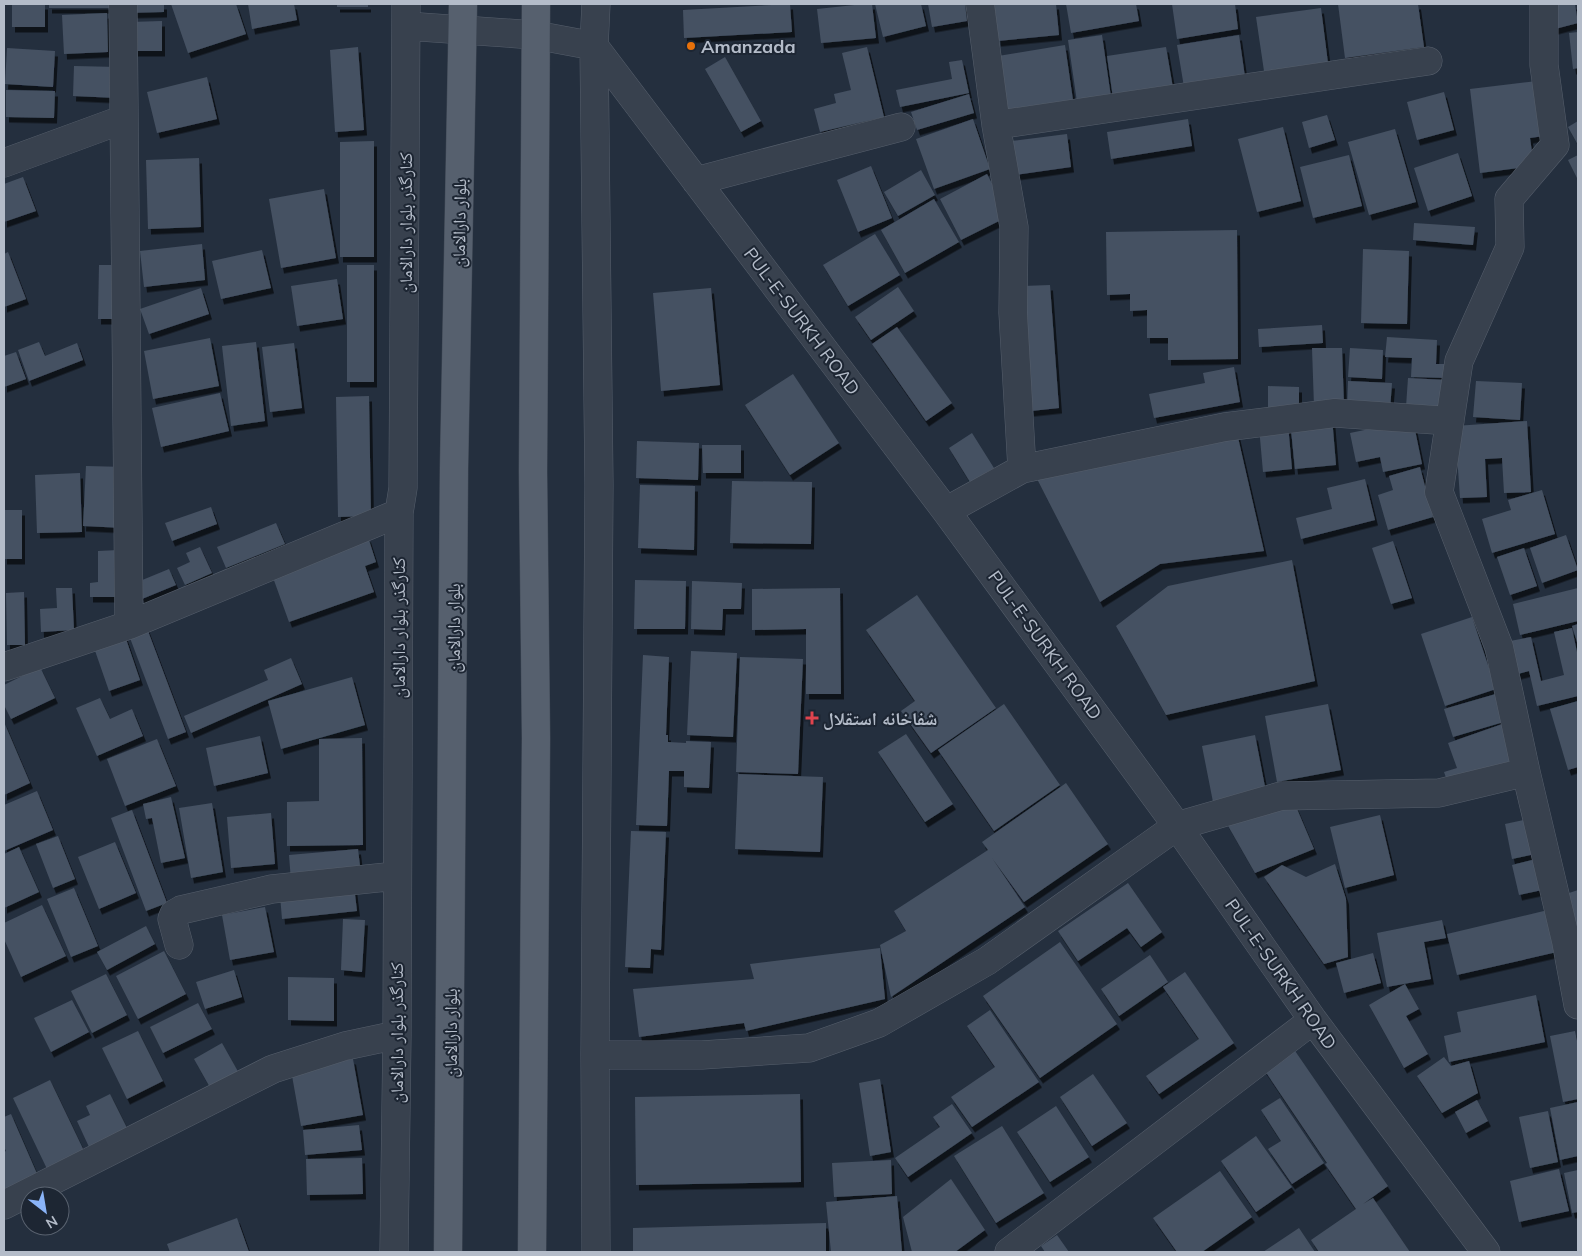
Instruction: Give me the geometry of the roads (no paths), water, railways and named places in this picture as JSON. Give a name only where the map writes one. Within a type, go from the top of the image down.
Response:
[{"type":"main road","name":"بلوار دارالامان","points":[[448,1252],[454,468],[464,31],[463,4]]},
{"type":"main road","points":[[532,1252],[536,738],[533,472],[536,4]]},
{"type":"street","points":[[123,4],[128,625]]},
{"type":"street","points":[[596,4],[594,46],[599,485],[595,1055],[596,1252]]},
{"type":"street","points":[[980,4],[996,125],[1014,227],[1013,313],[1022,469]]},
{"type":"street","points":[[1544,4],[1544,65],[1556,145],[1508,198],[1510,247],[1459,361],[1439,492],[1499,647],[1566,941],[1578,1005]]},
{"type":"street","points":[[406,15],[464,31],[535,35],[594,46]]},
{"type":"street","name":"کنارگذر بلوار دارالامان","points":[[394,1252],[397,1035],[396,876],[399,512],[403,488],[406,15]]},
{"type":"street","name":"PUL-E-SURKH ROAD","points":[[594,46],[946,511],[1177,826],[1313,1020],[1486,1252]]},
{"type":"street","points":[[996,125],[1428,61]]},
{"type":"street","points":[[4,163],[124,119]]},
{"type":"street","points":[[696,181],[901,127]]},
{"type":"street","points":[[946,511],[1022,469],[1224,427],[1335,413],[1450,421]]},
{"type":"street","points":[[4,667],[128,625],[399,512]]},
{"type":"street","points":[[595,1055],[702,1055],[809,1048],[879,1023],[987,961],[1177,826],[1281,796],[1439,793],[1526,772]]},
{"type":"street","points":[[179,945],[172,920],[174,914],[182,910],[272,889],[396,876]]},
{"type":"street","points":[[1010,1252],[1313,1020]]},
{"type":"street","points":[[4,1205],[273,1069],[344,1046],[397,1035]]},
{"type":"place","name":"Amanzada","points":[[691,46]]},
{"type":"place","name":"شفاخانه استقلال","points":[[812,718]]}]
